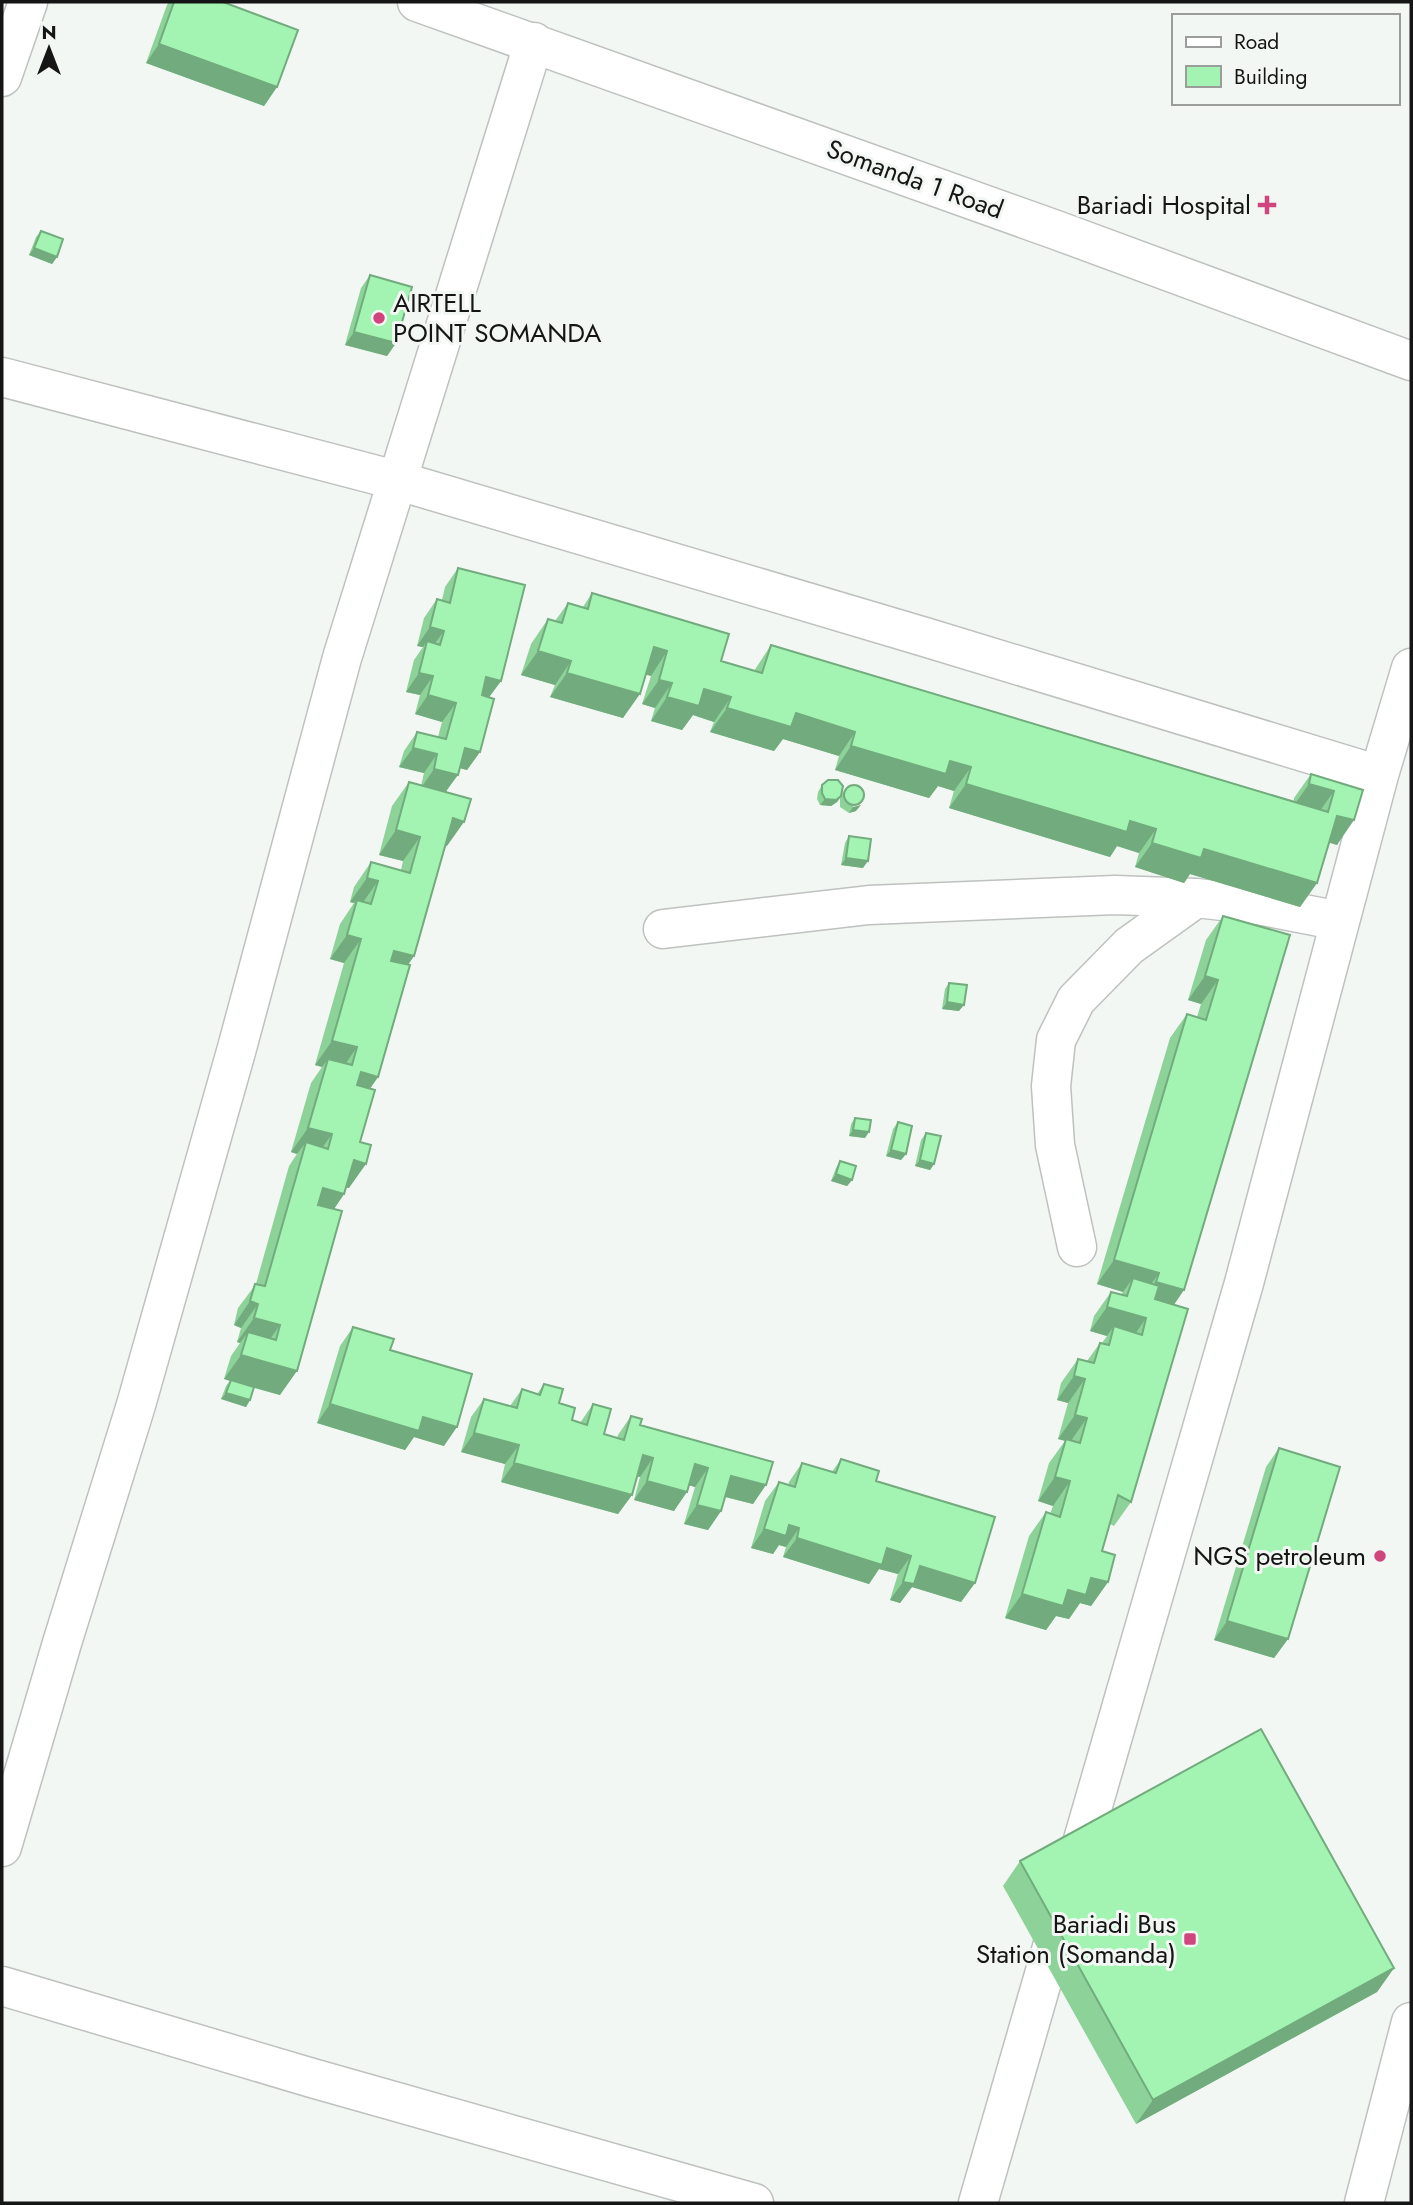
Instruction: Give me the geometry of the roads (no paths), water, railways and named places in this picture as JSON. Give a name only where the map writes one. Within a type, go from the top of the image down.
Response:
[{"type":"street","points":[[2,77],[28,2]]},
{"type":"street","name":"Somanda 1 Road","points":[[417,2],[1056,230],[1411,361]]},
{"type":"street","points":[[2,1847],[136,1405],[237,1048],[342,657],[534,42]]},
{"type":"street","points":[[2,377],[399,481],[1379,775]]},
{"type":"street","points":[[978,2203],[1240,1296],[1379,775],[1411,668]]},
{"type":"street","points":[[663,929],[869,905],[1115,895],[1196,898],[1258,905],[1340,921]]},
{"type":"street","points":[[1077,1247],[1055,1145],[1051,1086],[1056,1040],[1076,1000],[1084,991],[1129,946],[1196,898]]},
{"type":"street","points":[[2,1986],[312,2078],[754,2203]]},
{"type":"street","points":[[1364,2203],[1411,2022]]},
{"type":"place","name":"Bariadi Hospital","points":[[1267,205]]},
{"type":"place","name":"AIRTELL POINT SOMANDA","points":[[379,318]]},
{"type":"place","name":"NGS petroleum","points":[[1380,1556]]},
{"type":"place","name":"Bariadi Bus Station (Somanda)","points":[[1190,1939]]}]
